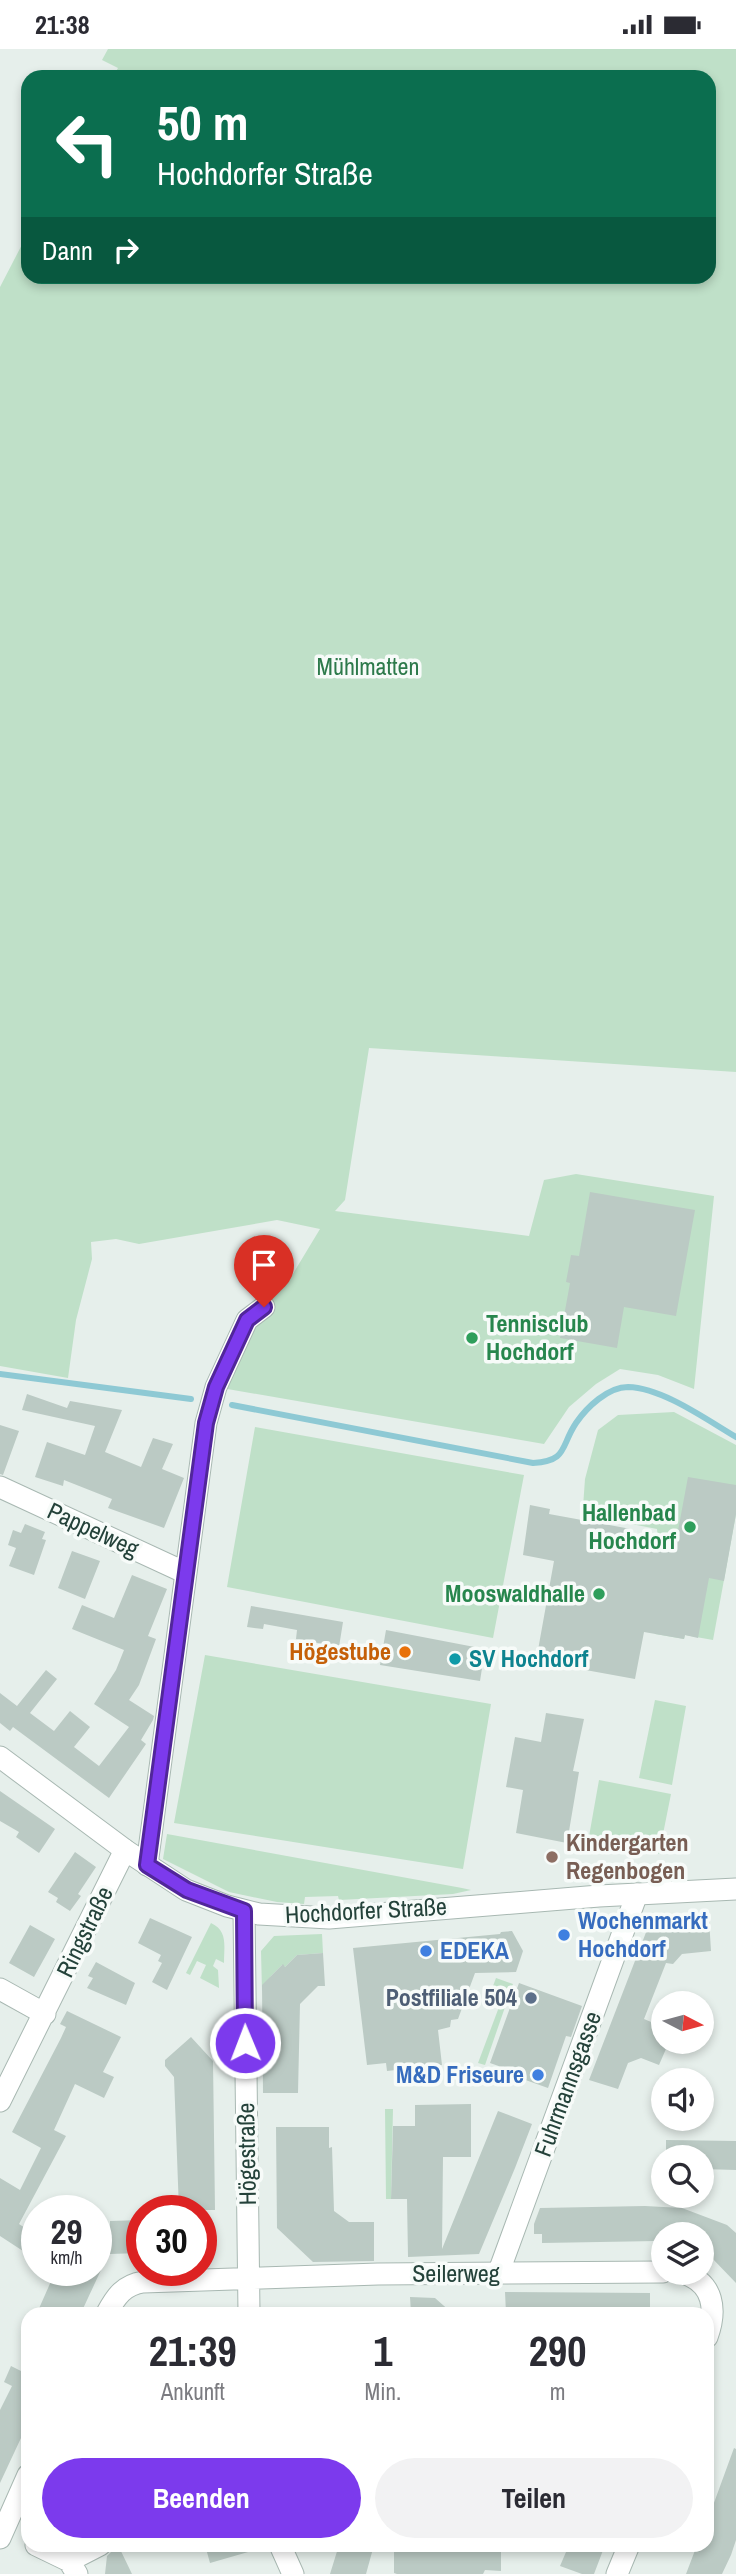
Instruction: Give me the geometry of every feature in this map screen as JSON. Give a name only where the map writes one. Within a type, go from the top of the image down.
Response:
[{"type":"street","points":[[147,1865],[206,1423],[216,1387],[247,1320],[264,1307]]},
{"type":"street","name":"Pappelweg","points":[[0,1487],[186,1573]]},
{"type":"street","name":"Hochdorfer Straße","points":[[0,1757],[147,1865],[187,1890],[244,1911],[329,1918],[736,1889]]},
{"type":"street","name":"Ringstraße","points":[[0,2101],[125,1850]]},
{"type":"street","name":"Fuhrmannsgasse","points":[[498,2274],[637,1894]]},
{"type":"street","name":"Högestraße","points":[[244,1911],[249,2307]]},
{"type":"street","points":[[0,1989],[45,2014]]},
{"type":"street","name":"Seilerweg","points":[[110,2307],[123,2289],[133,2284],[249,2278],[651,2272]]},
{"type":"street","points":[[702,2285],[712,2307]]},
{"type":"street","points":[[21,2491],[2,2533],[21,2538]]},
{"type":"street","points":[[47,2552],[73,2568],[92,2552]]},
{"type":"street","points":[[283,2552],[293,2574]]},
{"type":"street","points":[[617,2574],[626,2552]]},
{"type":"green space","name":"Mühlmatten","points":[[108,49],[736,49],[736,1072],[369,1048],[345,1200],[335,1211],[529,1236],[544,1180],[576,1174],[714,1196],[694,1389],[658,1375],[620,1369],[596,1384],[569,1407],[544,1444],[216,1387],[264,1307],[288,1282],[320,1229],[277,1220],[139,1244],[116,1239],[91,1242],[92,1259],[76,1320],[68,1378],[0,1366],[0,287],[21,246],[21,284],[716,284],[716,70],[117,70],[118,68],[102,60]]},
{"type":"green space","name":"Hallenbad Hochdorf","points":[[674,1412],[736,1445],[736,1514],[713,1640],[655,1634],[657,1622],[646,1620],[659,1549],[657,1529],[616,1521],[583,1507],[585,1479],[598,1430],[618,1415]]},
{"type":"green space","points":[[255,1427],[524,1475],[493,1638],[227,1587]]},
{"type":"green space","points":[[205,1655],[491,1704],[463,1869],[174,1823]]},
{"type":"green space","points":[[655,1700],[686,1706],[672,1785],[639,1778]]},
{"type":"green space","points":[[599,1780],[671,1794],[659,1854],[588,1842]]},
{"type":"green space","points":[[167,1834],[471,1890],[453,1894],[339,1900],[338,1896],[305,1897],[304,1904],[277,1902],[229,1892],[163,1859]]},
{"type":"green space","points":[[211,1923],[220,1930],[224,1939],[224,1963],[216,1959],[213,1966],[218,1970],[219,1988],[200,1978],[206,1965],[197,1961],[190,1975],[186,1973]]},
{"type":"green space","points":[[322,1934],[323,1953],[297,1955],[271,1976],[262,1991],[261,1951],[274,1936]]},
{"type":"green space","points":[[496,1978],[513,1984],[485,2065],[478,2063],[505,1991],[493,1986]]},
{"type":"green space","points":[[385,2109],[393,2109],[391,2199],[386,2199]]},
{"type":"building","name":"Tennisclub Hochdorf","points":[[590,1192],[695,1210],[676,1316],[624,1307],[617,1348],[560,1338],[570,1283],[566,1282],[571,1255],[579,1256]]},
{"type":"building","points":[[27,1394],[67,1408],[70,1401],[122,1410],[105,1452],[141,1467],[153,1438],[173,1444],[162,1469],[184,1478],[164,1528],[108,1508],[112,1499],[64,1480],[63,1486],[35,1477],[47,1442],[85,1455],[95,1426],[22,1410]]},
{"type":"building","points":[[0,1425],[19,1431],[3,1475],[0,1474]]},
{"type":"building","points":[[688,1477],[736,1485],[736,1514],[724,1581],[709,1578],[698,1638],[685,1635],[684,1639],[644,1632],[635,1679],[536,1661],[554,1561],[523,1555],[530,1505],[550,1509],[549,1514],[631,1529],[628,1544],[674,1552]]},
{"type":"building","points":[[25,1524],[45,1532],[42,1539],[46,1540],[34,1575],[9,1566],[16,1548],[8,1545],[13,1530],[21,1533]]},
{"type":"building","points":[[72,1551],[100,1561],[85,1599],[58,1588]]},
{"type":"building","points":[[132,1575],[167,1589],[148,1636],[156,1639],[139,1685],[129,1700],[154,1716],[141,1740],[146,1744],[109,1798],[13,1727],[10,1731],[0,1723],[0,1693],[17,1706],[46,1670],[57,1679],[30,1713],[54,1731],[70,1711],[90,1727],[74,1747],[99,1766],[129,1727],[94,1704],[116,1670],[124,1650],[72,1629],[82,1605],[114,1618]]},
{"type":"building","points":[[251,1606],[343,1622],[339,1647],[296,1639],[297,1630],[264,1624],[263,1629],[247,1627]]},
{"type":"building","points":[[386,1630],[485,1649],[480,1681],[380,1665]]},
{"type":"building","points":[[546,1713],[584,1719],[573,1771],[579,1772],[567,1843],[516,1833],[523,1790],[506,1787],[515,1737],[541,1742]]},
{"type":"building","points":[[0,1791],[55,1829],[39,1853],[16,1837],[19,1832],[0,1821]]},
{"type":"building","points":[[75,1852],[96,1867],[70,1911],[56,1902],[58,1898],[48,1892]]},
{"type":"building","points":[[150,1918],[192,1937],[167,1990],[152,1982],[162,1963],[158,1961],[161,1955],[138,1943]]},
{"type":"building","points":[[709,1919],[711,1951],[682,1954],[673,1964],[666,1963],[655,1991],[651,1991],[651,2001],[644,2019],[651,2022],[651,2055],[663,2055],[659,2065],[641,2058],[628,2063],[618,2089],[589,2080],[650,1922]]},
{"type":"building","points":[[30,1925],[55,1939],[34,1977],[9,1963]]},
{"type":"building","points":[[512,1931],[523,1951],[516,1972],[475,1973],[458,2019],[451,2020],[450,2027],[438,2030],[442,2065],[387,2071],[386,2063],[367,2065],[353,1948]]},
{"type":"building","points":[[323,1953],[325,1986],[318,1986],[300,2004],[298,2093],[263,2093],[262,1985],[283,1964],[285,1967],[297,1955]]},
{"type":"building","points":[[96,1962],[135,1983],[126,2005],[87,1988],[93,1978],[88,1976]]},
{"type":"building","points":[[519,1983],[582,2006],[571,2037],[566,2036],[548,2088],[517,2077],[519,2073],[490,2063]]},
{"type":"building","points":[[67,2011],[121,2037],[103,2072],[114,2077],[104,2098],[75,2084],[54,2130],[66,2136],[34,2195],[21,2195],[21,2250],[0,2236],[0,2178],[20,2190],[41,2148],[12,2132],[66,2027],[60,2024]]},
{"type":"building","points":[[191,2037],[213,2061],[215,2195],[178,2195],[174,2077],[165,2066],[165,2060]]},
{"type":"building","points":[[471,2104],[471,2157],[443,2157],[442,2249],[498,2111],[532,2124],[515,2168],[479,2254],[408,2257],[407,2199],[391,2199],[393,2126],[415,2126],[415,2105]]},
{"type":"building","points":[[276,2127],[329,2127],[334,2211],[349,2222],[374,2222],[374,2261],[313,2262],[277,2228]]},
{"type":"building","points":[[666,2140],[736,2141],[736,2170],[714,2169],[714,2145],[666,2145]]},
{"type":"building","points":[[540,2208],[682,2208],[727,2225],[736,2233],[736,2283],[714,2260],[714,2222],[651,2222],[651,2241],[542,2243],[542,2234],[534,2234],[534,2224]]},
{"type":"building","points":[[126,2220],[126,2254],[112,2254],[112,2221]]},
{"type":"building","points":[[49,2286],[94,2286],[84,2307],[40,2307]]},
{"type":"building","points":[[505,2292],[650,2293],[650,2307],[506,2307]]},
{"type":"building","points":[[410,2297],[435,2298],[445,2307],[411,2307]]},
{"type":"building","points":[[11,2366],[21,2371],[21,2438],[0,2483],[0,2410],[12,2386],[4,2382]]},
{"type":"building","points":[[734,2448],[736,2540],[731,2555],[722,2574],[686,2574],[694,2552],[714,2552],[714,2503]]},
{"type":"building","points":[[111,2552],[121,2552],[132,2574],[105,2574],[107,2556]]},
{"type":"building","points":[[207,2552],[248,2552],[210,2563]]},
{"type":"building","points":[[337,2552],[372,2552],[366,2574],[330,2574]]},
{"type":"building","points":[[394,2552],[501,2552],[501,2571],[485,2570],[483,2574],[394,2573]]},
{"type":"building","points":[[566,2552],[602,2552],[594,2574],[582,2574],[560,2566]]},
{"type":"waterway","points":[[0,1374],[191,1399]]},
{"type":"waterway","points":[[232,1405],[533,1463],[558,1456],[576,1423],[592,1405],[613,1390],[628,1387],[670,1399],[736,1437]]},
{"type":"place","name":"Tennisclub Hochdorf","points":[[472,1338]]},
{"type":"place","name":"Hallenbad Hochdorf","points":[[690,1527]]},
{"type":"place","name":"Mooswaldhalle","points":[[599,1594]]},
{"type":"place","name":"Högestube","points":[[405,1652]]},
{"type":"place","name":"SV Hochdorf","points":[[455,1659]]},
{"type":"place","name":"Kindergarten Regenbogen","points":[[552,1857]]},
{"type":"place","name":"Wochenmarkt Hochdorf","points":[[564,1935]]},
{"type":"place","name":"EDEKA","points":[[426,1951]]},
{"type":"place","name":"Postfiliale 504","points":[[531,1998]]},
{"type":"place","name":"M&D Friseure","points":[[538,2075]]},
{"type":"route","points":[[245,2043],[244,1911],[187,1890],[147,1865],[206,1423],[216,1387],[247,1320],[264,1307]]}]
